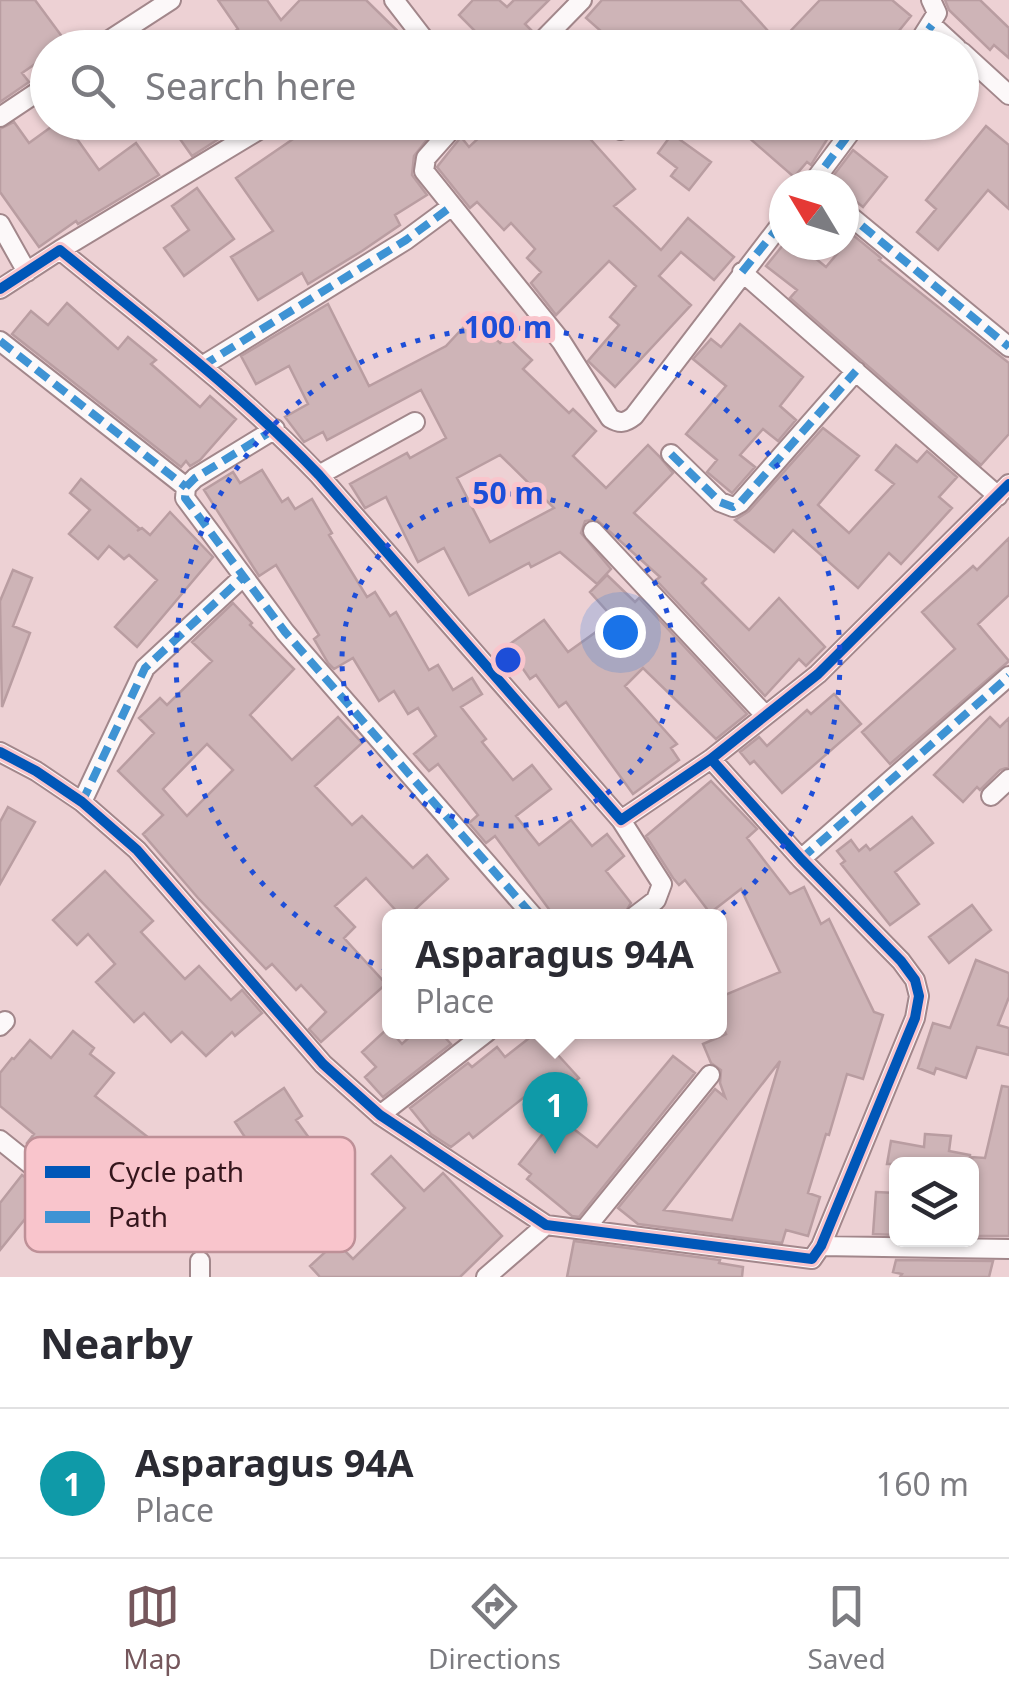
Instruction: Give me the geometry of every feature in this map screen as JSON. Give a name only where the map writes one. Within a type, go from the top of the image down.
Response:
[{"type":"street","points":[[124,30],[170,0]]},
{"type":"street","points":[[394,0],[417,30]]},
{"type":"street","points":[[556,30],[582,0]]},
{"type":"street","points":[[928,30],[937,13],[931,0]]},
{"type":"street","points":[[932,25],[937,30]]},
{"type":"street","points":[[979,68],[1009,95]]},
{"type":"street","points":[[0,116],[30,97]]},
{"type":"street","points":[[0,289],[242,140]]},
{"type":"street","points":[[443,140],[424,164],[424,172],[560,341],[610,418],[622,422],[634,416],[769,239]]},
{"type":"street","points":[[823,170],[845,140]]},
{"type":"street","points":[[202,366],[406,240],[452,206]]},
{"type":"street","points":[[859,222],[1009,347]]},
{"type":"street","points":[[0,224],[27,272]]},
{"type":"street","points":[[60,250],[275,429],[319,475],[621,820],[662,884],[656,900],[645,909]]},
{"type":"street","points":[[621,820],[711,759],[818,674],[1004,490],[856,371],[742,272]]},
{"type":"street","points":[[0,341],[186,486]]},
{"type":"street","points":[[671,454],[720,502],[733,507],[856,371]]},
{"type":"street","points":[[319,475],[415,422]]},
{"type":"street","points":[[186,486],[275,429]]},
{"type":"street","points":[[186,486],[185,498],[285,632],[528,909]]},
{"type":"street","points":[[593,532],[765,715]]},
{"type":"street","points":[[82,802],[145,668],[244,576]]},
{"type":"street","points":[[801,859],[1009,676]]},
{"type":"street","points":[[0,752],[82,802],[137,850],[324,1064],[380,1115],[546,1225],[813,1261],[1009,1248]]},
{"type":"street","points":[[711,759],[901,961],[915,980],[919,996],[915,1018],[813,1261]]},
{"type":"street","points":[[991,796],[1009,780]]},
{"type":"street","points":[[380,1115],[478,1039]]},
{"type":"street","points":[[584,1230],[710,1075]]},
{"type":"street","points":[[0,1140],[25,1160]]},
{"type":"street","points":[[486,1277],[546,1225]]},
{"type":"building","points":[[0,0],[35,0],[57,30],[30,30],[30,67],[22,73],[29,82],[0,102]]},
{"type":"building","points":[[218,0],[267,0],[281,20],[300,0],[366,0],[397,30],[237,30]]},
{"type":"building","points":[[473,0],[499,0],[507,7],[514,0],[549,0],[525,24],[531,30],[474,30],[459,15]]},
{"type":"building","points":[[602,0],[740,0],[767,30],[600,30],[586,18]]},
{"type":"building","points":[[820,0],[892,0],[911,16],[900,30],[791,30]]},
{"type":"building","points":[[945,0],[980,0],[1009,28],[1009,58],[994,45],[990,50],[979,39],[979,30],[970,30],[949,10]]},
{"type":"building","points":[[14,122],[29,143],[78,140],[99,170],[136,143],[159,175],[78,224],[76,221],[39,247],[0,192],[0,129]]},
{"type":"building","points":[[986,126],[1009,145],[1009,209],[988,190],[938,250],[917,232],[936,209],[926,200],[975,140],[979,140]]},
{"type":"building","points":[[181,140],[217,140],[192,156]]},
{"type":"building","points":[[292,140],[427,140],[414,156],[412,175],[427,195],[395,215],[400,225],[308,284],[302,273],[258,300],[231,257],[273,231],[236,178]]},
{"type":"building","points":[[459,140],[469,147],[477,140],[591,140],[635,189],[614,206],[661,250],[688,218],[734,257],[714,280],[681,252],[659,276],[691,305],[615,387],[588,361],[619,325],[610,317],[636,286],[609,261],[556,315],[531,283],[541,272],[527,258],[535,249],[511,223],[504,230],[477,202],[470,208],[437,167]]},
{"type":"building","points":[[668,140],[680,140],[711,162],[689,190],[671,176],[677,168],[658,153]]},
{"type":"building","points":[[751,140],[827,140],[811,165],[807,162],[800,170],[786,170]]},
{"type":"building","points":[[853,150],[887,177],[863,207],[859,204],[859,170],[838,170]]},
{"type":"building","points":[[197,188],[234,239],[184,276],[164,248],[189,230],[172,206]]},
{"type":"building","points":[[859,240],[1009,363],[1009,434],[981,465],[790,298],[797,290],[766,266],[771,260],[817,260],[826,267],[832,260],[859,260]]},
{"type":"building","points":[[67,303],[118,349],[128,337],[156,360],[151,364],[200,407],[210,396],[236,419],[200,460],[190,466],[186,461],[181,467],[12,334],[31,311],[48,325]]},
{"type":"building","points":[[328,304],[369,386],[446,346],[473,317],[500,343],[507,336],[532,360],[523,369],[569,413],[573,409],[596,431],[573,456],[606,488],[648,445],[659,456],[673,473],[634,513],[706,579],[702,583],[749,630],[779,598],[825,647],[806,666],[799,659],[765,696],[656,580],[660,577],[596,519],[585,521],[581,533],[611,569],[597,584],[560,552],[531,567],[529,563],[469,595],[444,548],[418,562],[386,497],[365,508],[350,484],[407,453],[410,458],[446,438],[421,390],[327,440],[323,432],[304,442],[285,417],[308,404],[289,366],[256,384],[241,356]],"holes":[[[500,455],[554,508],[490,542],[457,478]]]},
{"type":"building","points":[[740,324],[803,377],[780,406],[796,420],[778,441],[763,429],[740,455],[755,467],[732,493],[707,472],[717,460],[686,434],[726,386],[693,359],[711,339],[721,347]]},
{"type":"building","points":[[823,428],[859,456],[818,505],[849,533],[894,484],[876,470],[896,445],[917,462],[927,451],[957,477],[939,497],[952,508],[901,564],[889,553],[858,588],[793,530],[774,552],[735,520],[749,511]]},
{"type":"building","points":[[262,470],[282,502],[288,498],[295,509],[312,499],[367,597],[375,592],[390,616],[396,612],[429,670],[438,665],[453,690],[472,678],[482,694],[461,707],[486,739],[482,742],[513,780],[532,765],[551,789],[516,816],[539,845],[571,820],[592,846],[607,834],[624,856],[606,871],[631,903],[627,909],[549,909],[495,836],[486,843],[469,823],[478,815],[438,764],[429,771],[414,754],[436,736],[418,708],[408,714],[394,691],[379,701],[353,658],[334,669],[314,639],[319,635],[276,565],[259,576],[204,490],[233,472],[240,483]]},
{"type":"building","points":[[81,479],[140,529],[137,531],[142,528],[150,535],[170,512],[213,557],[137,647],[115,627],[157,580],[129,555],[124,559],[109,546],[98,559],[69,534],[90,510],[70,493]]},
{"type":"building","points":[[1009,538],[1009,595],[978,624],[1009,661],[890,764],[862,732],[955,649],[922,612],[973,566],[977,570]]},
{"type":"building","points":[[13,570],[32,578],[13,626],[30,633],[2,707],[0,601]]},
{"type":"building","points":[[607,575],[635,602],[639,598],[747,714],[716,739],[643,668],[625,686],[677,744],[671,748],[679,760],[633,794],[566,702],[559,707],[536,675],[530,679],[507,646],[544,620],[568,652],[614,619],[590,592]]},
{"type":"building","points":[[233,603],[294,669],[250,715],[292,760],[338,717],[362,743],[315,786],[352,825],[362,816],[413,868],[427,855],[448,879],[416,909],[395,909],[366,878],[335,906],[355,927],[344,938],[382,980],[382,988],[321,1042],[309,1029],[326,1012],[301,985],[296,990],[272,964],[266,969],[198,898],[143,834],[163,815],[118,771],[154,733],[139,718],[160,698],[167,705],[212,661],[192,642]],"holes":[[[207,744],[233,770],[187,816],[163,789]]]},
{"type":"building","points":[[834,694],[861,724],[782,793],[754,761],[750,764],[740,752],[759,737],[767,746],[807,710],[811,714]]},
{"type":"building","points":[[990,717],[1000,727],[1009,718],[1009,767],[1000,770],[980,790],[977,787],[963,802],[934,775]]},
{"type":"building","points":[[711,781],[757,829],[747,838],[790,894],[804,887],[821,924],[829,919],[874,1012],[883,1015],[863,1079],[847,1074],[829,1135],[826,1134],[808,1193],[820,1197],[808,1236],[786,1230],[782,1243],[638,1224],[618,1208],[715,1089],[725,1097],[721,1070],[711,1063],[703,1044],[727,1039],[727,994],[780,972],[741,889],[715,909],[707,909],[685,880],[679,885],[646,836]],"holes":[[[780,1061],[732,1220],[664,1210]]]},
{"type":"building","points":[[8,807],[35,822],[0,884],[0,822]]},
{"type":"building","points":[[912,817],[933,843],[895,872],[919,904],[890,925],[841,864],[845,861],[837,851],[851,840],[859,851],[866,845],[870,850]]},
{"type":"building","points":[[105,871],[153,921],[141,932],[185,979],[199,966],[231,1000],[242,990],[262,1013],[235,1036],[232,1032],[206,1056],[182,1032],[171,1042],[144,1013],[134,1022],[96,982],[115,964],[88,934],[77,945],[53,920]]},
{"type":"building","points":[[972,905],[991,930],[949,963],[929,937]]},
{"type":"building","points":[[976,960],[1009,973],[1009,997],[998,1025],[1009,1028],[1009,1055],[977,1047],[966,1078],[936,1068],[934,1074],[918,1068],[933,1023],[950,1028]]},
{"type":"building","points":[[73,1031],[94,1048],[90,1054],[114,1073],[95,1096],[148,1137],[32,1137],[34,1134],[0,1106],[0,1073],[30,1040],[51,1058]]},
{"type":"building","points":[[382,1034],[382,1039],[398,1039],[402,1044],[407,1039],[446,1039],[451,1044],[383,1097],[365,1077],[376,1067],[362,1052]]},
{"type":"building","points":[[528,1039],[543,1039],[579,1078],[562,1092],[579,1112],[566,1123],[597,1147],[673,1056],[695,1073],[579,1217],[572,1216],[527,1179],[531,1174],[519,1164],[555,1118],[533,1090],[473,1138],[469,1133],[451,1147],[431,1134],[410,1108],[468,1063],[472,1067],[497,1047],[505,1057]]},
{"type":"building","points":[[1002,1086],[1009,1087],[1009,1236],[979,1236],[979,1158],[985,1158]]},
{"type":"building","points":[[284,1088],[302,1116],[296,1120],[308,1137],[245,1137],[235,1122]]},
{"type":"building","points":[[925,1134],[951,1136],[949,1151],[970,1157],[889,1157],[887,1164],[891,1141],[924,1147]]},
{"type":"building","points":[[391,1156],[424,1191],[443,1173],[502,1236],[460,1277],[320,1277],[310,1266],[325,1252],[346,1252],[353,1259],[405,1208],[372,1174]]},
{"type":"building","points":[[22,1175],[25,1177],[25,1219],[0,1250],[0,1203]]},
{"type":"building","points":[[876,1192],[889,1193],[889,1235],[873,1234]]},
{"type":"building","points":[[574,1241],[720,1260],[719,1263],[743,1267],[742,1277],[567,1277]]},
{"type":"building","points":[[896,1260],[993,1261],[989,1277],[900,1277],[902,1274],[893,1272]]},
{"type":"marked path","points":[[928,30],[932,25]]},
{"type":"marked path","points":[[822,170],[845,140]]},
{"type":"marked path","points":[[202,366],[406,240],[452,206]]},
{"type":"marked path","points":[[859,223],[1009,347]]},
{"type":"marked path","points":[[742,272],[769,239]]},
{"type":"marked path","points":[[0,341],[186,487]]},
{"type":"marked path","points":[[671,454],[720,502],[733,507],[856,371]]},
{"type":"marked path","points":[[275,429],[195,478],[186,487],[185,498],[285,632],[527,909]]},
{"type":"marked path","points":[[82,802],[145,668],[243,577]]},
{"type":"marked path","points":[[801,859],[1009,676]]},
{"type":"cycle path","points":[[0,289],[60,250],[226,387],[319,475],[621,820],[711,759],[818,674],[1009,484]]},
{"type":"cycle path","points":[[0,752],[82,802],[137,850],[323,1064],[380,1115],[546,1225],[812,1259],[821,1246],[915,1018],[919,996],[915,980],[901,961],[711,759]]},
{"type":"place","name":"Asparagus 94A","points":[[555,1154]]}]
